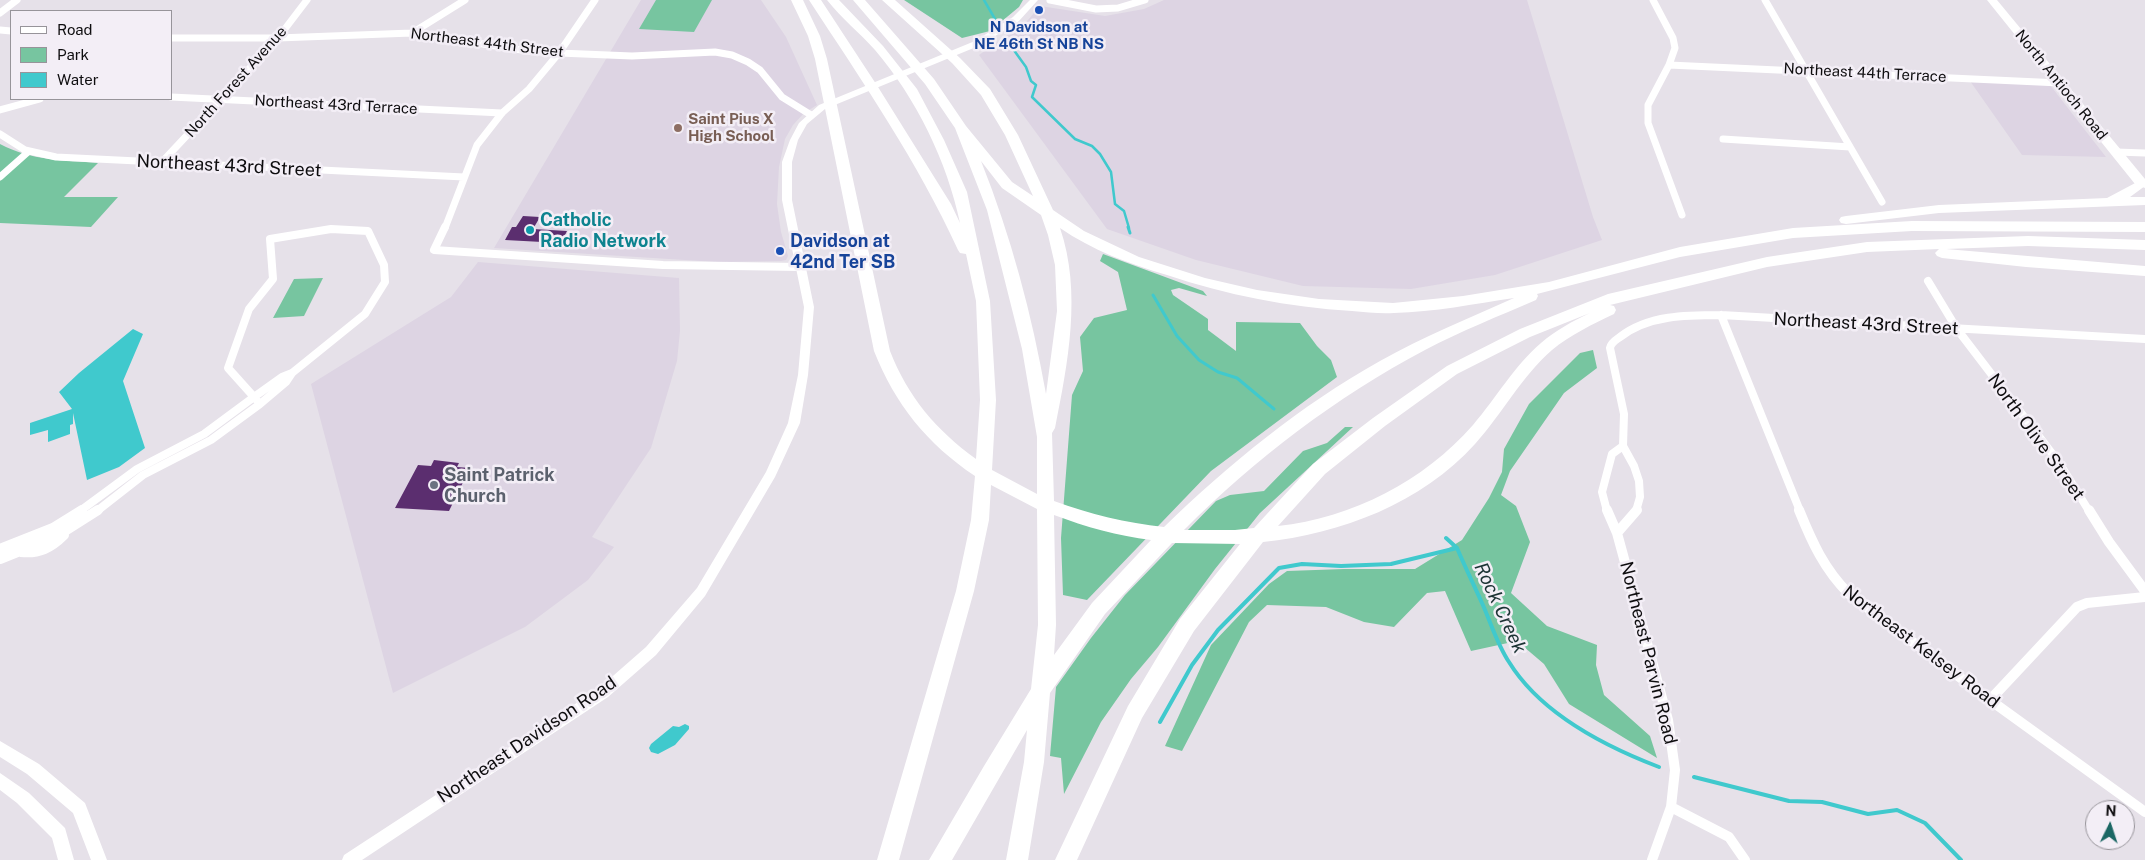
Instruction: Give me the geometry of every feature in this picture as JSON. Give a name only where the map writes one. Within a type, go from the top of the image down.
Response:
[{"type":"highway","points":[[797,0],[814,36],[821,59],[833,122],[887,366],[898,388],[917,416],[942,443],[966,462],[1007,488],[1040,504],[1094,522],[1161,534],[1209,538],[1270,534],[1326,524],[1368,509],[1409,489],[1442,465],[1468,440],[1543,349],[1594,316],[1662,286]]},
{"type":"highway","points":[[815,0],[872,87],[950,216],[970,261],[983,301]]},
{"type":"highway","points":[[833,0],[879,48],[911,89],[938,140],[960,192],[983,301],[988,400],[980,520],[965,591],[888,860]]},
{"type":"highway","points":[[859,0],[930,82],[961,128],[1007,185],[1079,234],[1134,260],[1203,282],[1256,295],[1319,304],[1393,308],[1463,301],[1549,288],[1680,252],[1793,232],[1822,224],[1905,212],[2110,201],[2145,201]]},
{"type":"highway","points":[[888,0],[950,55],[978,83],[1002,113],[1058,244],[1064,284],[1062,335],[1056,386],[1045,437]]},
{"type":"highway","points":[[961,128],[994,210],[1030,349],[1045,437],[1047,625],[1034,762],[1017,860]]},
{"type":"highway","points":[[2110,201],[2143,184]]},
{"type":"highway","points":[[1793,232],[1912,226],[2142,227]]},
{"type":"highway","points":[[1066,860],[1134,712],[1187,625],[1248,547],[1319,470],[1379,422],[1452,370],[1525,333],[1613,298],[1766,262],[1867,247],[2028,241],[2145,244]]},
{"type":"highway","points":[[1867,247],[2142,271]]},
{"type":"highway","points":[[940,860],[1009,742],[1082,630],[1120,584],[1190,512],[1245,463],[1332,398],[1419,347],[1549,288]]},
{"type":"main road","name":"North Antioch Road","points":[[1992,0],[2143,184]]},
{"type":"main road","points":[[0,748],[33,769],[79,808],[98,860]]},
{"type":"main road","points":[[0,781],[23,798],[59,834],[66,860]]},
{"type":"street","points":[[0,13],[18,0]]},
{"type":"street","name":"North Forest Avenue","points":[[162,162],[278,38],[307,0]]},
{"type":"street","points":[[412,33],[465,0]]},
{"type":"street","points":[[595,0],[559,53],[529,89],[502,113],[477,145],[448,222],[434,250],[706,268],[800,267]]},
{"type":"street","name":"Northeast Davidson Road","points":[[350,860],[603,693],[658,644],[701,592],[767,481],[794,423],[803,375],[809,306],[787,200],[787,162],[794,140],[804,123],[822,107],[950,55],[996,33],[1016,18],[1034,0]]},
{"type":"street","points":[[1050,0],[1096,9],[1118,8],[1145,0]]},
{"type":"street","points":[[1653,0],[1674,42],[1675,51],[1648,105],[1648,123],[1682,214]]},
{"type":"street","points":[[1765,0],[1882,202]]},
{"type":"street","name":"Northeast 44th Street","points":[[172,38],[278,38],[412,33],[528,51],[632,56],[706,52],[732,55],[754,66],[782,97],[811,115]]},
{"type":"street","name":"Northeast 44th Terrace","points":[[1669,65],[2060,83]]},
{"type":"street","name":"Northeast 43rd Terrace","points":[[172,97],[502,113]]},
{"type":"street","points":[[0,110],[36,100]]},
{"type":"street","name":"Northeast 43rd Street","points":[[0,134],[28,152],[56,157],[464,177]]},
{"type":"street","points":[[1723,139],[1850,146]]},
{"type":"street","points":[[0,177],[28,152]]},
{"type":"street","points":[[2116,152],[2145,153]]},
{"type":"street","points":[[0,559],[23,547],[83,509],[137,469],[204,434],[254,396],[282,377],[292,373],[365,314],[385,282],[384,264],[368,231],[330,228],[270,239],[273,279],[249,309],[228,368],[254,396],[260,404]]},
{"type":"street","name":"North Olive Street","points":[[1928,282],[1957,329],[2060,464],[2109,542],[2145,591]]},
{"type":"street","name":"Northeast 43rd Street","points":[[1623,446],[1624,414],[1612,360],[1611,344],[1637,326],[1681,315],[2145,339]]},
{"type":"street","name":"Northeast Kelsey Road","points":[[1721,316],[1816,551],[1828,571],[1849,594],[1990,700],[2145,812]]},
{"type":"street","points":[[0,550],[23,547],[40,553],[55,544],[71,527],[142,476],[211,440],[260,404],[286,382],[292,373]]},
{"type":"street","points":[[1617,533],[1638,506],[1639,481],[1632,458],[1623,446]]},
{"type":"street","name":"Northeast Parvin Road","points":[[1623,446],[1612,454],[1602,492],[1609,518],[1617,533],[1668,720],[1676,770],[1671,807],[1652,860]]},
{"type":"street","points":[[1990,700],[2077,607],[2087,603],[2145,597]]},
{"type":"street","points":[[1671,807],[1729,837],[1745,860]]},
{"type":"shaded area","name":"Saint Pius X High School","points":[[641,0],[761,0],[786,37],[817,105],[804,113],[793,125],[785,139],[779,167],[777,204],[781,232],[788,256],[786,260],[717,262],[494,248]]},
{"type":"shaded area","points":[[1164,0],[1527,0],[1593,217],[1602,240],[1495,275],[1411,289],[1303,286],[1196,260],[1107,229],[979,55],[1028,20],[1040,6],[1105,16],[1144,9]]},
{"type":"shaded area","points":[[1970,81],[2050,85],[2106,157],[2022,155]]},
{"type":"shaded area","points":[[478,262],[679,278],[680,331],[677,361],[651,448],[592,537],[614,547],[588,580],[525,627],[393,693],[311,384],[451,297]]},
{"type":"green space","points":[[656,0],[712,0],[694,32],[639,29]]},
{"type":"green space","points":[[904,0],[1023,0],[1019,7],[990,31],[962,38]]},
{"type":"green space","points":[[0,144],[12,150],[36,157],[98,163],[64,197],[118,197],[91,227],[0,223]]},
{"type":"green space","points":[[1103,254],[1203,291],[1207,296],[1179,288],[1171,290],[1173,295],[1208,319],[1208,330],[1236,351],[1236,322],[1300,323],[1317,346],[1331,360],[1337,377],[1211,471],[1087,600],[1063,595],[1061,538],[1072,395],[1083,371],[1080,337],[1094,318],[1127,310],[1118,272],[1100,261]]},
{"type":"green space","points":[[323,278],[304,316],[273,318],[294,279]]},
{"type":"green space","points":[[1593,350],[1597,368],[1564,393],[1510,471],[1501,495],[1516,506],[1530,542],[1511,593],[1547,626],[1597,645],[1596,665],[1604,695],[1650,736],[1657,758],[1569,704],[1544,664],[1517,641],[1471,651],[1445,591],[1427,593],[1394,627],[1364,622],[1326,607],[1267,605],[1249,622],[1182,751],[1165,746],[1211,645],[1269,584],[1287,571],[1415,569],[1462,540],[1489,498],[1502,472],[1504,449],[1529,404],[1580,353]]},
{"type":"green space","points":[[1345,427],[1353,427],[1260,513],[1215,569],[1158,647],[1131,679],[1101,722],[1064,794],[1061,758],[1050,756],[1056,687],[1091,638],[1125,595],[1216,501],[1230,495],[1264,491],[1303,451],[1327,443]]},
{"type":"water","points":[[133,329],[143,334],[123,381],[145,448],[119,467],[87,480],[73,413],[73,424],[70,425],[70,434],[48,442],[48,430],[30,435],[30,423],[72,409],[59,392],[79,373]]},
{"type":"water","points":[[685,724],[689,726],[689,729],[675,745],[658,754],[651,752],[649,748],[651,744],[673,726],[679,727]]},
{"type":"building","name":"Catholic Radio Network","points":[[523,216],[540,217],[533,229],[567,231],[561,243],[505,240],[512,227],[516,227]]},
{"type":"building","name":"Saint Patrick Church","points":[[434,460],[459,463],[457,467],[470,468],[449,511],[395,508],[418,465],[431,466]]},
{"type":"waterway","name":"Rock Creek","points":[[984,0],[995,19]]},
{"type":"waterway","name":"Rock Creek","points":[[1008,42],[1026,67],[1031,81],[1036,85],[1032,97],[1075,139],[1092,146],[1100,154],[1111,172],[1115,204],[1124,211],[1129,228]]},
{"type":"waterway","name":"Rock Creek","points":[[1128,227],[1130,233]]},
{"type":"waterway","name":"Rock Creek","points":[[1153,295],[1177,336],[1199,360],[1218,372],[1237,378],[1274,409]]},
{"type":"waterway","name":"Rock Creek","points":[[1446,538],[1457,548]]},
{"type":"waterway","points":[[1160,722],[1192,665],[1218,630],[1279,568],[1302,564],[1341,566],[1391,564],[1457,548]]},
{"type":"waterway","name":"Rock Creek","points":[[1457,548],[1501,648],[1522,681],[1556,713],[1575,726],[1617,749],[1659,767]]},
{"type":"waterway","name":"Rock Creek","points":[[1694,777],[1789,801],[1822,802],[1868,814],[1897,810],[1925,823],[1961,860]]},
{"type":"place","name":"N Davidson at NE 46th St NB NS","points":[[1039,10]]},
{"type":"place","name":"Saint Pius X High School","points":[[678,128]]},
{"type":"place","name":"Catholic Radio Network","points":[[530,230]]},
{"type":"place","name":"Davidson at 42nd Ter SB","points":[[780,251]]},
{"type":"place","name":"Saint Patrick Church","points":[[434,485]]}]
